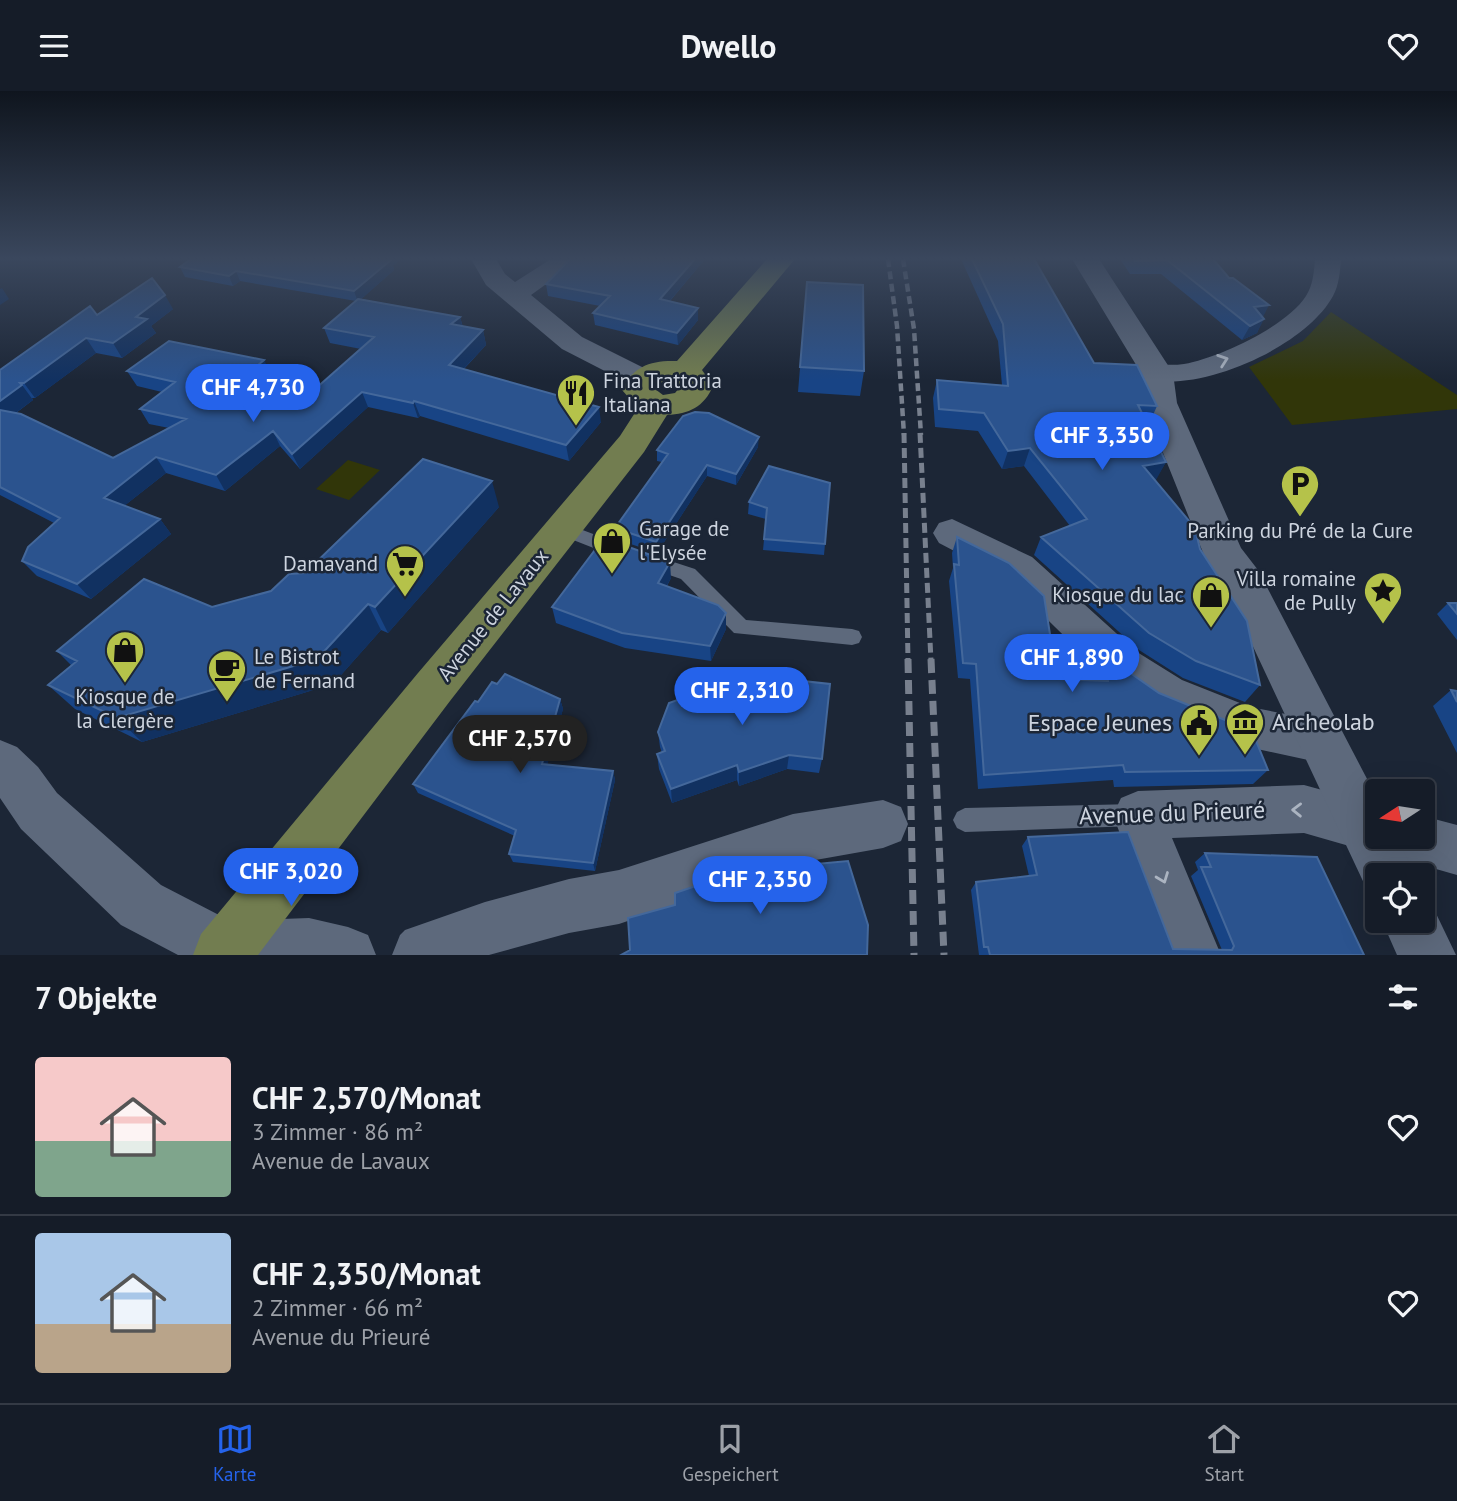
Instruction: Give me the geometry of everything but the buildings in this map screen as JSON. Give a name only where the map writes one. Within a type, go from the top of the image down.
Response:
[{"type":"main road","points":[[650,392],[684,402],[695,392],[695,380],[684,372],[748,299]]},
{"type":"main road","name":"Avenue de Lavaux","points":[[224,952],[434,687],[632,444],[650,392]]},
{"type":"street","points":[[517,299],[572,343],[650,392]]},
{"type":"street","points":[[1111,299],[1157,373],[1160,403],[1224,555],[1244,581],[1322,742],[1365,805]]},
{"type":"street","points":[[1157,373],[1184,373],[1253,350],[1286,330],[1305,315],[1318,299]]},
{"type":"street","points":[[952,533],[1018,567],[1122,665],[1166,693],[1248,727],[1322,742]]},
{"type":"street","points":[[0,763],[20,784],[39,811],[141,905],[224,952],[309,946],[348,955]]},
{"type":"street","name":"Avenue du Prieuré","points":[[1138,815],[1304,809],[1365,825]]},
{"type":"street","points":[[1138,815],[1193,955]]},
{"type":"street","points":[[420,955],[425,950],[485,929],[569,906],[619,897],[793,839],[883,824]]},
{"type":"street","name":"Avenue du Prieuré","points":[[1435,844],[1457,850]]},
{"type":"street","points":[[1416,933],[1427,955]]},
{"type":"lane","points":[[564,529],[688,574],[741,627],[852,637]]},
{"type":"lane","name":"Avenue du Prieuré","points":[[965,820],[1138,815]]},
{"type":"green space","points":[[1331,312],[1457,395],[1457,409],[1292,425],[1249,367],[1303,341]]},
{"type":"green space","points":[[348,460],[380,470],[349,500],[316,489]]},
{"type":"railway","points":[[893,299],[904,435]]},
{"type":"railway","points":[[909,299],[914,329],[921,435]]},
{"type":"railway","points":[[904,433],[908,661]]},
{"type":"railway","points":[[920,433],[931,661]]},
{"type":"railway","points":[[908,659],[914,955]]},
{"type":"railway","points":[[931,659],[944,955]]},
{"type":"place","name":"Fina Trattoria Italiana","points":[[576,427]]},
{"type":"place","name":"Parking du Pré de la Cure","points":[[1300,518]]},
{"type":"place","name":"Garage de l'Elysée","points":[[612,575]]},
{"type":"place","name":"Damavand","points":[[405,598]]},
{"type":"place","name":"Villa romaine de Pully","points":[[1383,625]]},
{"type":"place","name":"Kiosque du lac","points":[[1211,629]]},
{"type":"place","name":"Kiosque de la Clergère","points":[[125,684]]},
{"type":"place","name":"Le Bistrot de Fernand","points":[[227,703]]},
{"type":"place","name":"Archeolab","points":[[1245,756]]},
{"type":"place","name":"Espace Jeunes","points":[[1199,757]]}]
